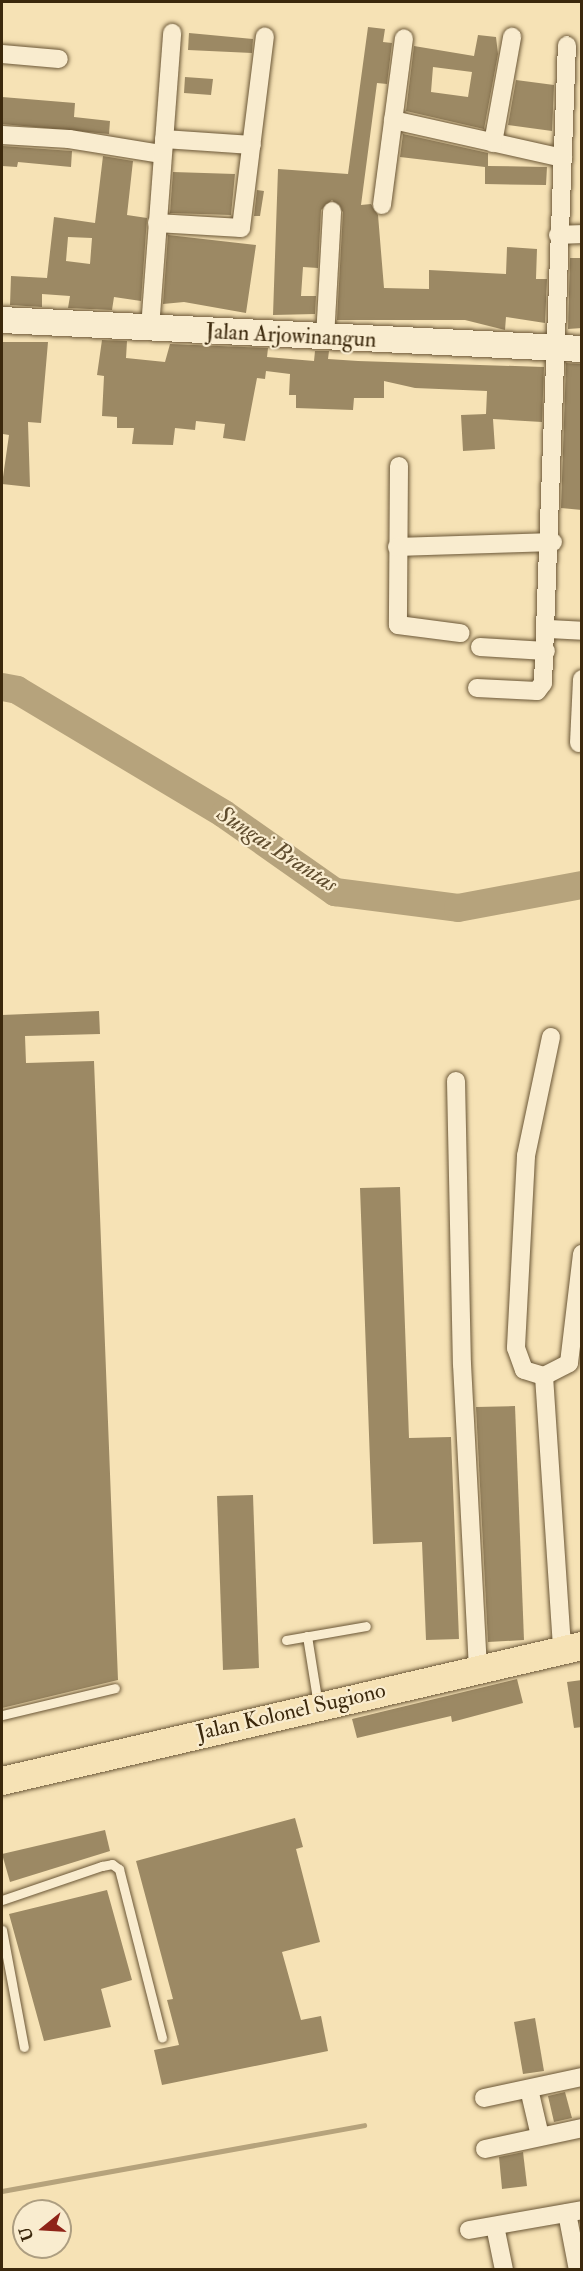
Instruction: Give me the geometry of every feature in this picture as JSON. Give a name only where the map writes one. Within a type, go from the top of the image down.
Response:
[{"type":"main road","name":"Jalan Arjowinangun","points":[[2,320],[325,338],[582,349]]},
{"type":"main road","name":"Jalan Kolonel Sugiono","points":[[2,1780],[572,1648]]},
{"type":"street","points":[[150,328],[172,33]]},
{"type":"street","points":[[157,224],[239,230],[265,36]]},
{"type":"street","points":[[493,143],[512,37]]},
{"type":"street","points":[[382,205],[404,38]]},
{"type":"street","points":[[477,688],[537,691],[546,651],[553,542],[553,348],[567,45]]},
{"type":"street","points":[[2,54],[59,60]]},
{"type":"street","points":[[393,120],[563,158]]},
{"type":"street","points":[[2,135],[163,147],[252,145]]},
{"type":"street","points":[[325,338],[332,211]]},
{"type":"street","points":[[558,235],[582,234]]},
{"type":"street","points":[[399,466],[397,547],[399,627],[460,633]]},
{"type":"street","points":[[397,547],[553,542]]},
{"type":"street","points":[[549,629],[582,631]]},
{"type":"street","points":[[480,647],[546,651]]},
{"type":"street","points":[[579,743],[582,679]]},
{"type":"street","points":[[550,1037],[526,1156],[516,1347],[524,1370],[544,1376],[569,1363],[582,1254]]},
{"type":"street","points":[[456,1081],[462,1365],[478,1669]]},
{"type":"street","points":[[544,1376],[572,1648]]},
{"type":"street","points":[[484,2098],[582,2077]]},
{"type":"street","points":[[529,2089],[540,2136]]},
{"type":"street","points":[[485,2149],[582,2128]]},
{"type":"street","points":[[469,2230],[574,2211],[578,2270]]},
{"type":"street","points":[[495,2226],[504,2270]]},
{"type":"lane","points":[[286,1640],[366,1626]]},
{"type":"lane","points":[[307,1636],[318,1705]]},
{"type":"lane","points":[[2,1714],[115,1688]]},
{"type":"lane","points":[[2,1900],[102,1866],[119,1869],[162,2038]]},
{"type":"lane","points":[[2,1930],[24,2047]]},
{"type":"building","points":[[368,27],[385,29],[383,42],[392,43],[387,84],[377,83],[361,205],[371,204],[378,215],[384,288],[429,289],[429,270],[506,274],[507,247],[537,249],[536,279],[547,279],[545,323],[506,317],[505,330],[465,320],[337,320],[343,212],[332,200],[321,210],[318,268],[303,267],[301,296],[316,296],[315,314],[273,315],[278,169],[348,174]]},
{"type":"building","points":[[189,33],[253,39],[252,53],[188,50]]},
{"type":"building","points":[[478,35],[496,37],[498,54],[484,129],[406,111],[414,46],[474,56]],"holes":[[[433,67],[472,72],[468,97],[431,92]]]},
{"type":"building","points":[[185,77],[213,79],[211,95],[184,93]]},
{"type":"building","points":[[516,80],[554,85],[552,131],[508,125]]},
{"type":"building","points":[[2,97],[75,103],[74,117],[110,121],[109,134],[2,124]]},
{"type":"building","points":[[403,134],[488,153],[488,166],[547,167],[546,185],[485,184],[485,167],[400,157]]},
{"type":"building","points":[[2,146],[72,151],[71,167],[18,162],[17,167],[2,166]]},
{"type":"building","points":[[103,156],[133,161],[127,215],[147,218],[141,301],[114,297],[112,310],[68,308],[70,296],[42,294],[42,307],[10,305],[11,276],[47,278],[54,217],[95,223]],"holes":[[[68,237],[92,238],[90,264],[66,261]]]},
{"type":"building","points":[[173,172],[235,174],[231,215],[170,213]]},
{"type":"building","points":[[257,190],[264,191],[260,216],[254,216]]},
{"type":"building","points":[[168,235],[256,245],[246,313],[184,302],[163,304]]},
{"type":"building","points":[[570,258],[582,258],[582,328],[568,329]]},
{"type":"building","points":[[102,340],[127,341],[126,358],[165,362],[170,344],[268,348],[267,357],[314,361],[315,351],[329,351],[328,359],[544,367],[542,422],[493,419],[495,449],[463,451],[461,415],[486,414],[487,391],[415,388],[384,381],[384,398],[354,398],[353,410],[296,408],[296,395],[289,395],[290,374],[266,371],[265,379],[257,378],[245,441],[223,438],[225,424],[196,421],[195,430],[175,428],[173,445],[132,444],[134,428],[117,428],[117,417],[102,416],[104,376],[97,375]]},
{"type":"building","points":[[2,342],[48,342],[41,423],[28,422],[30,487],[2,484],[9,435],[3,434]]},
{"type":"building","points":[[566,363],[582,364],[582,510],[561,508]]},
{"type":"building","points":[[99,1011],[100,1034],[25,1036],[26,1063],[94,1061],[118,1680],[2,1708],[2,1015]]},
{"type":"building","points":[[400,1187],[409,1438],[451,1437],[459,1639],[426,1640],[422,1542],[373,1544],[360,1188]]},
{"type":"building","points":[[515,1406],[524,1640],[488,1642],[476,1407]]},
{"type":"building","points":[[253,1495],[259,1668],[223,1670],[217,1496]]},
{"type":"building","points":[[517,1679],[523,1703],[452,1722],[451,1716],[357,1738],[352,1719]]},
{"type":"building","points":[[582,1680],[582,1727],[574,1728],[567,1682]]},
{"type":"building","points":[[295,1818],[303,1847],[296,1849],[320,1942],[282,1952],[301,2020],[321,2016],[328,2051],[162,2085],[154,2050],[179,2045],[167,2000],[173,1999],[136,1861]]},
{"type":"building","points":[[105,1830],[110,1851],[10,1882],[2,1854]]},
{"type":"building","points":[[107,1890],[132,1980],[101,1989],[111,2027],[44,2041],[9,1914]]},
{"type":"building","points":[[535,2018],[544,2071],[523,2074],[514,2022]]},
{"type":"building","points":[[565,2092],[572,2118],[554,2122],[548,2096]]},
{"type":"building","points":[[523,2152],[527,2186],[502,2189],[499,2157]]},
{"type":"waterway","name":"Sungai Brantas","points":[[2,687],[17,690],[224,814],[335,892],[458,908],[582,885]]},
{"type":"waterway","points":[[2,2191],[364,2125]]}]
